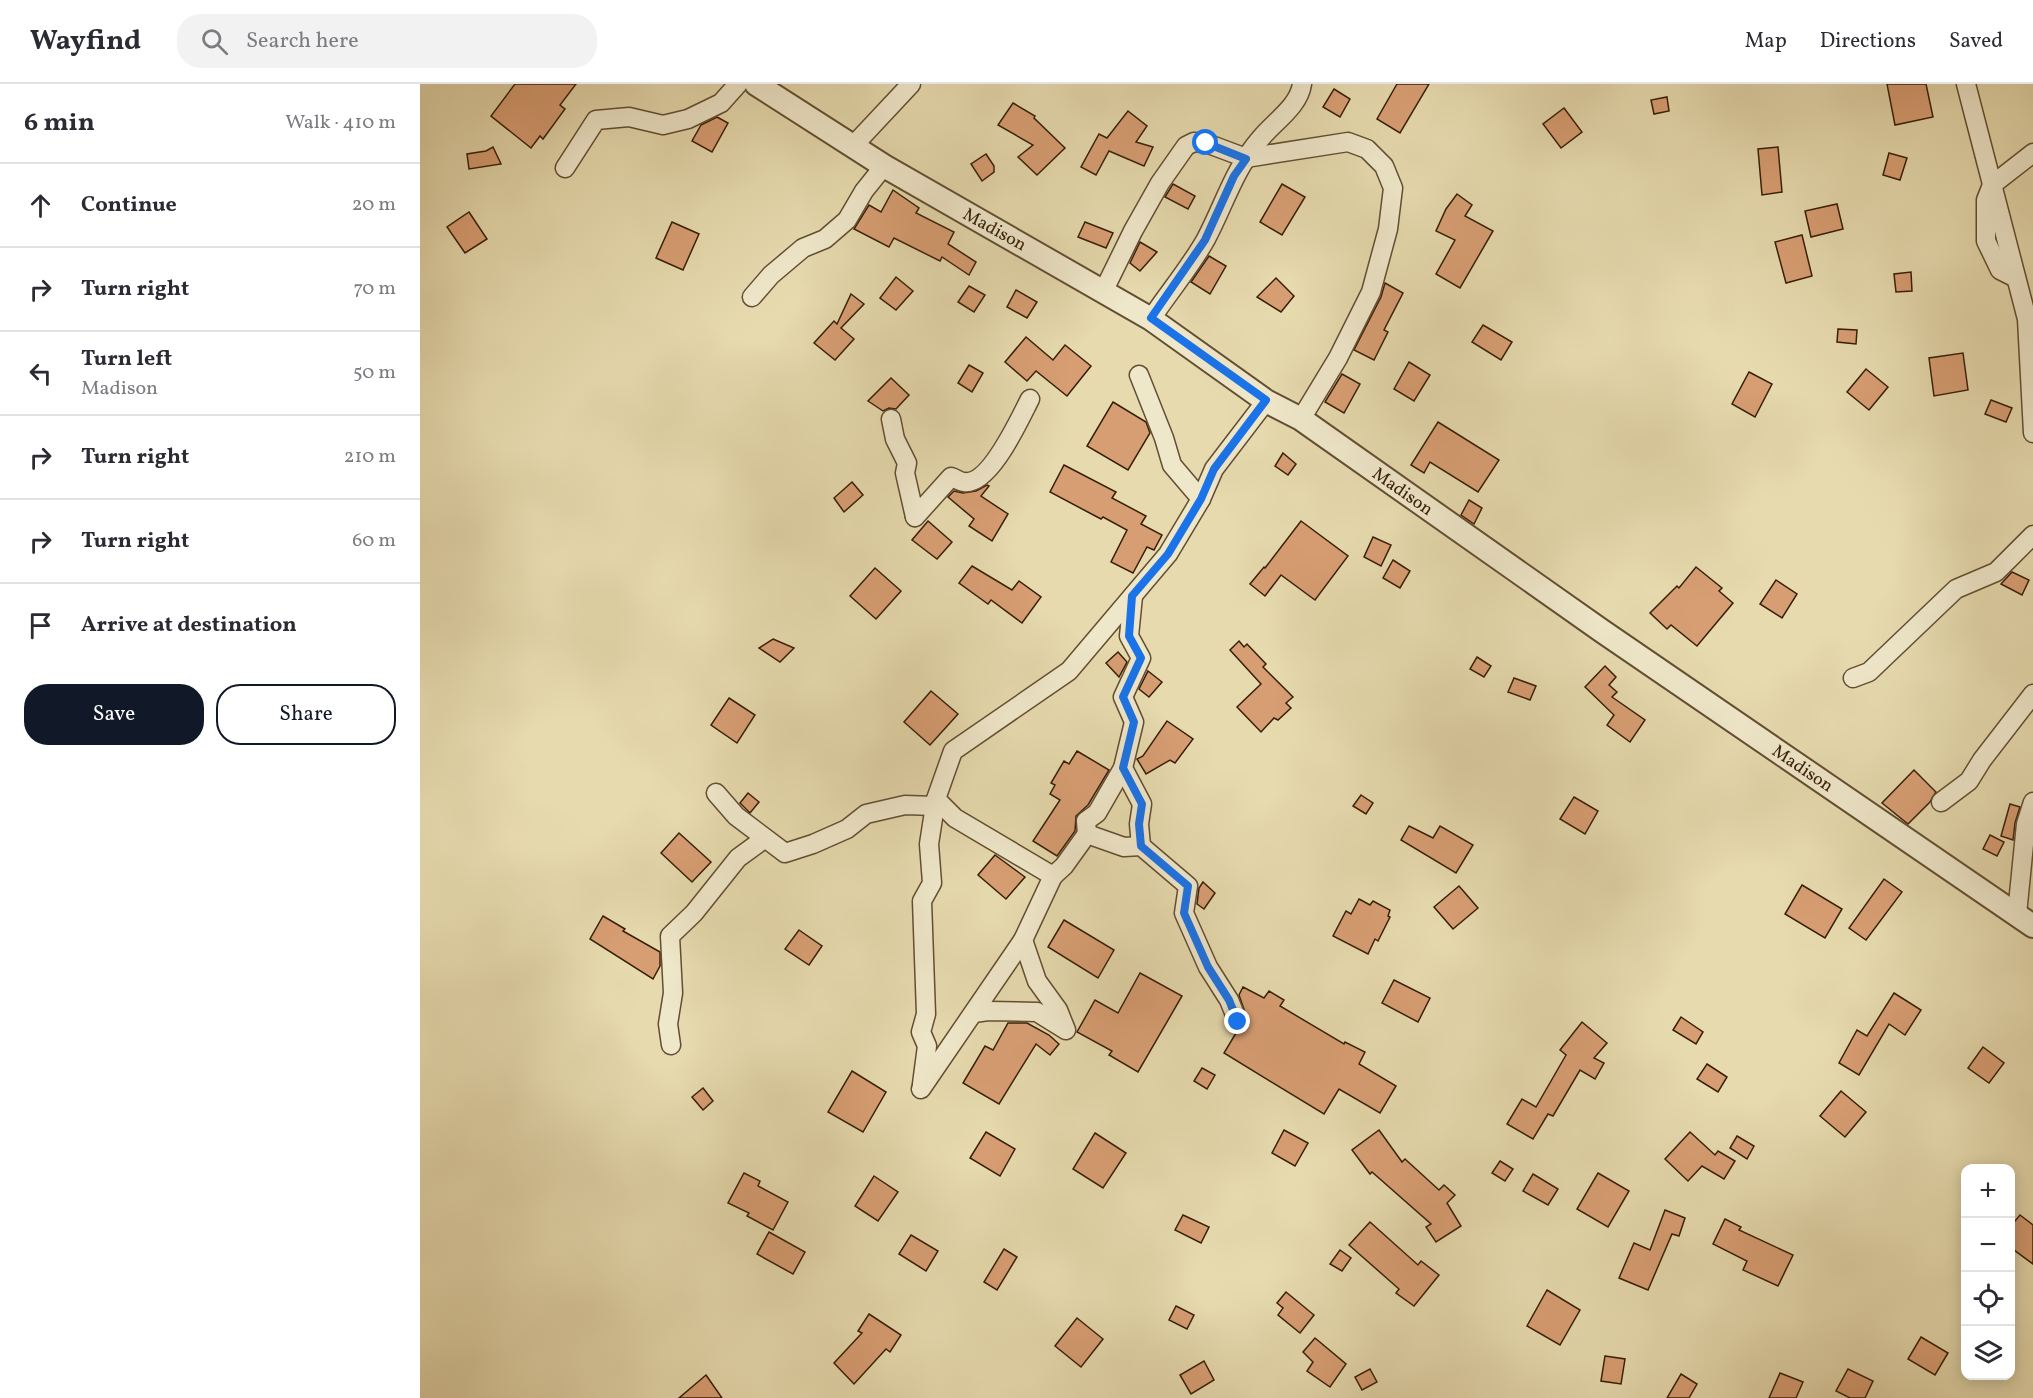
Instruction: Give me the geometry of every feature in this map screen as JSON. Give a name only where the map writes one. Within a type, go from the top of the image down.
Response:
[{"type":"street","points":[[565,168],[596,120],[629,117],[663,125],[688,119],[721,103],[738,84]]},
{"type":"street","name":"Madison","points":[[756,84],[884,166],[1151,318],[1266,400],[1301,419],[1602,631],[2025,920]]},
{"type":"street","points":[[852,147],[911,84]]},
{"type":"street","points":[[1151,318],[1205,240],[1234,176],[1260,139],[1285,114],[1301,93],[1302,84]]},
{"type":"street","points":[[1966,84],[2027,319],[2033,433]]},
{"type":"street","points":[[1104,290],[1141,216],[1168,170],[1186,146],[1194,142],[1206,143],[1246,159],[1348,142],[1367,149],[1384,165],[1393,188],[1388,229],[1371,292],[1338,358],[1301,419]]},
{"type":"street","points":[[1992,185],[2033,153]]},
{"type":"street","points":[[752,297],[771,275],[803,248],[825,239],[847,220],[864,191],[884,166]]},
{"type":"street","points":[[1138,375],[1164,438],[1172,465],[1201,499]]},
{"type":"street","points":[[891,419],[895,439],[907,463],[905,472],[915,517],[951,477],[965,483],[977,480],[992,466],[1030,399]]},
{"type":"street","points":[[1132,596],[1129,636],[1141,658],[1123,697],[1134,722],[1123,768],[1097,813],[1086,821],[1087,834],[1064,867],[1053,876],[1023,940],[921,1089],[927,1046],[921,1032],[926,1014],[922,901],[932,883],[929,844],[935,803],[953,751],[1069,672],[1132,596],[1168,554],[1201,499],[1214,469],[1266,400]]},
{"type":"street","points":[[1853,678],[1869,672],[1956,590],[1996,572],[2033,535]]},
{"type":"street","points":[[1941,802],[1969,781],[1982,760],[2033,694]]},
{"type":"street","points":[[1123,768],[1142,804],[1139,824],[1141,846]]},
{"type":"street","points":[[716,793],[735,816],[785,853],[847,829],[866,814],[905,805],[935,803],[955,818],[1053,876]]},
{"type":"street","points":[[2025,920],[2026,824],[2033,802]]},
{"type":"street","points":[[1087,834],[1124,847],[1141,846],[1188,886],[1184,913],[1208,967],[1229,1000],[1238,1022]]},
{"type":"street","points":[[672,1045],[668,1024],[673,993],[670,936],[694,913],[738,858],[764,839]]},
{"type":"street","points":[[974,1013],[1037,1012],[1066,1030],[1058,1010],[1037,981],[1023,940]]},
{"type":"building","points":[[515,84],[576,84],[560,105],[565,109],[543,139],[540,136],[531,148],[491,116]]},
{"type":"building","points":[[1397,84],[1429,84],[1400,133],[1377,119]]},
{"type":"building","points":[[1887,84],[1926,84],[1933,117],[1895,125]]},
{"type":"building","points":[[1334,89],[1350,99],[1340,117],[1323,107]]},
{"type":"building","points":[[1667,97],[1669,111],[1654,114],[1651,100]]},
{"type":"building","points":[[1013,103],[1035,116],[1034,118],[1065,148],[1037,175],[1018,157],[1033,145],[998,125]]},
{"type":"building","points":[[1564,108],[1582,132],[1561,148],[1543,124]]},
{"type":"building","points":[[1128,111],[1147,126],[1136,142],[1153,147],[1144,166],[1109,151],[1096,175],[1081,167],[1099,134],[1107,138]]},
{"type":"building","points":[[717,117],[728,123],[712,152],[692,141],[701,125]]},
{"type":"building","points":[[493,147],[501,164],[469,169],[467,154],[486,151]]},
{"type":"building","points":[[1778,147],[1782,192],[1762,195],[1758,149]]},
{"type":"building","points":[[1889,153],[1907,158],[1900,180],[1883,175]]},
{"type":"building","points":[[986,154],[994,166],[994,172],[982,181],[971,164]]},
{"type":"building","points":[[1173,184],[1195,196],[1188,209],[1165,197]]},
{"type":"building","points":[[1282,184],[1305,197],[1282,235],[1260,222]]},
{"type":"building","points":[[893,190],[919,208],[916,213],[954,232],[948,244],[976,262],[969,275],[942,257],[940,261],[894,238],[889,247],[854,229],[869,205],[881,212]]},
{"type":"building","points":[[1457,194],[1472,205],[1465,216],[1493,231],[1460,288],[1436,274],[1455,240],[1436,231],[1446,209]]},
{"type":"building","points":[[1837,204],[1843,229],[1811,237],[1805,211]]},
{"type":"building","points":[[469,212],[487,239],[465,253],[447,227]]},
{"type":"building","points":[[672,222],[699,234],[683,270],[656,258]]},
{"type":"building","points":[[1085,222],[1113,233],[1106,248],[1078,237]]},
{"type":"building","points":[[1802,235],[1812,276],[1786,283],[1775,242]]},
{"type":"building","points":[[1140,242],[1157,252],[1140,271],[1130,263]]},
{"type":"building","points":[[1209,256],[1226,266],[1210,294],[1191,282]]},
{"type":"building","points":[[1911,272],[1912,291],[1896,292],[1894,274]]},
{"type":"building","points":[[896,277],[913,291],[896,310],[880,298]]},
{"type":"building","points":[[1276,278],[1294,296],[1281,312],[1257,297]]},
{"type":"building","points":[[1385,283],[1403,293],[1384,330],[1388,332],[1374,360],[1354,350],[1381,297]]},
{"type":"building","points":[[969,286],[985,295],[974,312],[958,302]]},
{"type":"building","points":[[1016,290],[1037,302],[1027,318],[1007,307]]},
{"type":"building","points":[[851,294],[864,304],[841,328],[854,339],[835,360],[814,343],[834,321],[837,324]]},
{"type":"building","points":[[1483,325],[1512,342],[1501,360],[1472,342]]},
{"type":"building","points":[[1838,329],[1857,330],[1856,344],[1837,342]]},
{"type":"building","points":[[1026,337],[1053,360],[1065,345],[1091,366],[1067,396],[1036,371],[1027,381],[1005,362]]},
{"type":"building","points":[[1963,353],[1968,390],[1934,396],[1929,358]]},
{"type":"building","points":[[1409,362],[1430,375],[1414,401],[1394,389]]},
{"type":"building","points":[[969,365],[983,373],[972,392],[958,383]]},
{"type":"building","points":[[1866,369],[1888,387],[1869,410],[1847,392]]},
{"type":"building","points":[[1749,372],[1772,384],[1755,417],[1732,404]]},
{"type":"building","points":[[1342,374],[1360,384],[1344,413],[1325,402]]},
{"type":"building","points":[[891,378],[909,395],[896,409],[889,408],[883,411],[868,401]]},
{"type":"building","points":[[1991,400],[2012,408],[2006,422],[1985,414]]},
{"type":"building","points":[[1113,402],[1146,422],[1150,433],[1128,470],[1087,446]]},
{"type":"building","points":[[1438,422],[1499,460],[1478,492],[1430,462],[1424,473],[1411,465]]},
{"type":"building","points":[[1283,453],[1296,464],[1288,475],[1275,466]]},
{"type":"building","points":[[1064,465],[1116,492],[1112,498],[1146,516],[1141,524],[1162,535],[1154,550],[1147,547],[1133,573],[1111,562],[1127,530],[1050,492]]},
{"type":"building","points":[[852,482],[863,495],[844,512],[834,498]]},
{"type":"building","points":[[989,486],[981,496],[1008,514],[992,541],[969,526],[974,519],[948,497],[954,491],[963,493],[976,491]]},
{"type":"building","points":[[1469,500],[1482,508],[1474,524],[1461,515]]},
{"type":"building","points":[[928,521],[952,542],[937,559],[912,540]]},
{"type":"building","points":[[1301,521],[1348,556],[1315,600],[1281,575],[1265,596],[1250,584]]},
{"type":"building","points":[[1373,537],[1391,545],[1381,566],[1364,557]]},
{"type":"building","points":[[1393,560],[1410,571],[1400,588],[1383,578]]},
{"type":"building","points":[[972,566],[1012,590],[1019,581],[1041,597],[1022,623],[991,600],[988,604],[959,583]]},
{"type":"building","points":[[1696,567],[1722,588],[1719,591],[1733,603],[1697,646],[1671,625],[1667,629],[1650,613],[1677,586],[1679,588]]},
{"type":"building","points":[[875,568],[901,591],[876,619],[850,596]]},
{"type":"building","points":[[2012,572],[2029,580],[2022,595],[2001,584]]},
{"type":"building","points":[[1776,580],[1797,594],[1782,618],[1760,604]]},
{"type":"building","points":[[773,639],[794,648],[780,662],[759,648]]},
{"type":"building","points":[[1239,641],[1244,647],[1247,644],[1266,664],[1263,667],[1293,697],[1286,703],[1291,708],[1278,720],[1274,718],[1261,732],[1237,707],[1261,684],[1230,650]]},
{"type":"building","points":[[1118,652],[1127,662],[1119,677],[1106,663]]},
{"type":"building","points":[[1477,657],[1491,666],[1484,677],[1470,669]]},
{"type":"building","points":[[1605,666],[1616,677],[1609,685],[1617,692],[1612,697],[1645,720],[1630,742],[1607,725],[1614,715],[1585,687]]},
{"type":"building","points":[[1148,671],[1162,682],[1149,697],[1139,689]]},
{"type":"building","points":[[1514,678],[1536,686],[1530,700],[1508,692]]},
{"type":"building","points":[[931,691],[958,714],[930,745],[904,722]]},
{"type":"building","points":[[729,698],[755,715],[737,743],[711,725]]},
{"type":"building","points":[[1167,721],[1193,739],[1175,763],[1170,760],[1146,774],[1137,759],[1143,756]]},
{"type":"building","points":[[1077,751],[1109,770],[1088,805],[1076,816],[1075,831],[1057,856],[1033,841],[1060,800],[1050,794],[1055,785],[1051,783],[1064,761],[1069,764]]},
{"type":"building","points":[[1914,770],[1936,792],[1930,802],[1908,824],[1882,803]]},
{"type":"building","points":[[748,793],[759,802],[750,813],[740,803]]},
{"type":"building","points":[[1361,795],[1373,803],[1366,814],[1353,806]]},
{"type":"building","points":[[1574,797],[1598,811],[1585,834],[1560,819]]},
{"type":"building","points":[[2010,804],[2020,807],[2013,840],[2001,836]]},
{"type":"building","points":[[1409,826],[1433,838],[1440,826],[1473,845],[1456,873],[1401,840]]},
{"type":"building","points":[[679,833],[711,862],[692,882],[661,853]]},
{"type":"building","points":[[1990,835],[2004,842],[1997,856],[1983,849]]},
{"type":"building","points":[[995,855],[1025,877],[1006,899],[978,875]]},
{"type":"building","points":[[1884,879],[1902,892],[1866,940],[1849,928]]},
{"type":"building","points":[[1203,882],[1215,893],[1204,909],[1197,904],[1199,888]]},
{"type":"building","points":[[1802,885],[1842,909],[1825,938],[1785,914]]},
{"type":"building","points":[[1459,886],[1478,908],[1453,929],[1434,907]]},
{"type":"building","points":[[1359,899],[1370,905],[1373,901],[1390,910],[1388,916],[1390,917],[1378,941],[1375,939],[1368,954],[1333,936],[1346,911],[1351,914]]},
{"type":"building","points":[[603,916],[625,929],[623,931],[660,952],[660,966],[653,979],[590,939]]},
{"type":"building","points":[[1064,920],[1114,950],[1098,978],[1048,947]]},
{"type":"building","points":[[799,930],[822,946],[809,965],[785,949]]},
{"type":"building","points":[[1140,973],[1182,996],[1138,1072],[1109,1055],[1112,1051],[1077,1032],[1095,1000],[1118,1013]]},
{"type":"building","points":[[1394,980],[1430,998],[1418,1022],[1382,1003]]},
{"type":"building","points":[[1243,987],[1264,998],[1269,991],[1284,1000],[1280,1006],[1344,1044],[1345,1042],[1365,1052],[1359,1064],[1396,1086],[1380,1113],[1339,1089],[1324,1114],[1224,1053],[1236,1033],[1243,1032],[1249,1024],[1239,995]]},
{"type":"building","points":[[1894,993],[1921,1010],[1905,1035],[1889,1024],[1859,1075],[1839,1063],[1857,1030],[1867,1036]]},
{"type":"building","points":[[1681,1017],[1703,1032],[1696,1044],[1673,1030]]},
{"type":"building","points":[[1582,1022],[1607,1043],[1594,1058],[1604,1063],[1595,1079],[1580,1070],[1553,1116],[1548,1114],[1533,1139],[1507,1124],[1522,1099],[1536,1107],[1566,1055],[1560,1050]]},
{"type":"building","points":[[1008,1023],[1027,1023],[1049,1035],[1059,1044],[1050,1055],[1036,1044],[999,1104],[963,1083],[985,1046],[993,1050]]},
{"type":"building","points":[[1983,1047],[2004,1063],[1989,1083],[1968,1068]]},
{"type":"building","points":[[1707,1064],[1727,1077],[1718,1092],[1697,1079]]},
{"type":"building","points":[[1202,1068],[1215,1075],[1207,1089],[1194,1081]]},
{"type":"building","points":[[852,1071],[886,1092],[863,1132],[828,1112]]},
{"type":"building","points":[[703,1088],[713,1101],[703,1110],[692,1097]]},
{"type":"building","points":[[1841,1091],[1866,1112],[1845,1137],[1820,1116]]},
{"type":"building","points":[[1284,1130],[1308,1143],[1295,1166],[1272,1153]]},
{"type":"building","points":[[1379,1130],[1402,1162],[1405,1159],[1439,1190],[1444,1185],[1455,1195],[1447,1203],[1461,1226],[1436,1242],[1426,1227],[1431,1224],[1372,1172],[1370,1174],[1352,1150]]},
{"type":"building","points":[[986,1132],[1015,1149],[1000,1176],[970,1158]]},
{"type":"building","points":[[1690,1132],[1715,1155],[1718,1151],[1735,1161],[1724,1179],[1702,1166],[1688,1181],[1665,1159]]},
{"type":"building","points":[[1095,1133],[1126,1153],[1103,1188],[1073,1169]]},
{"type":"building","points":[[1737,1136],[1754,1146],[1747,1159],[1730,1148]]},
{"type":"building","points":[[1500,1161],[1513,1169],[1505,1181],[1492,1173]]},
{"type":"building","points":[[744,1173],[760,1181],[758,1186],[788,1202],[773,1230],[747,1216],[749,1213],[728,1203]]},
{"type":"building","points":[[1598,1173],[1629,1191],[1608,1227],[1577,1209]]},
{"type":"building","points":[[1533,1174],[1558,1189],[1548,1205],[1523,1191]]},
{"type":"building","points":[[874,1176],[898,1192],[878,1221],[855,1206]]},
{"type":"building","points":[[1665,1210],[1685,1218],[1679,1236],[1672,1234],[1648,1290],[1619,1278],[1634,1243],[1650,1250]]},
{"type":"building","points":[[1183,1215],[1209,1227],[1201,1243],[1175,1230]]},
{"type":"building","points":[[2020,1215],[2033,1225],[2033,1264],[2015,1251],[2015,1221]]},
{"type":"building","points":[[1725,1219],[1741,1227],[1739,1230],[1793,1255],[1778,1286],[1743,1270],[1747,1261],[1713,1244]]},
{"type":"building","points":[[1370,1222],[1418,1265],[1421,1261],[1439,1275],[1414,1306],[1396,1293],[1399,1289],[1349,1245]]},
{"type":"building","points":[[769,1232],[805,1252],[793,1274],[757,1254]]},
{"type":"building","points":[[911,1235],[938,1251],[926,1271],[899,1254]]},
{"type":"building","points":[[1004,1249],[1017,1257],[997,1290],[984,1282]]},
{"type":"building","points":[[1340,1250],[1351,1258],[1342,1271],[1330,1264]]},
{"type":"building","points":[[1547,1290],[1580,1310],[1560,1345],[1527,1326]]},
{"type":"building","points":[[1286,1292],[1314,1315],[1300,1333],[1278,1315],[1283,1308],[1277,1303]]},
{"type":"building","points":[[1176,1306],[1194,1315],[1187,1329],[1169,1320]]},
{"type":"building","points":[[869,1314],[901,1335],[890,1352],[886,1349],[854,1384],[834,1363],[862,1333],[858,1331]]},
{"type":"building","points":[[1077,1318],[1103,1339],[1081,1367],[1055,1346]]},
{"type":"building","points":[[1921,1337],[1948,1353],[1935,1375],[1908,1359]]},
{"type":"building","points":[[1315,1338],[1346,1364],[1330,1387],[1307,1371],[1313,1362],[1303,1352]]},
{"type":"building","points":[[1605,1356],[1625,1359],[1621,1384],[1601,1381]]},
{"type":"building","points":[[1204,1361],[1214,1380],[1191,1394],[1180,1375]]},
{"type":"building","points":[[1370,1369],[1377,1382],[1362,1390],[1355,1377]]},
{"type":"building","points":[[1848,1369],[1873,1381],[1865,1398],[1850,1398],[1836,1391]]},
{"type":"building","points":[[1780,1373],[1803,1382],[1796,1398],[1769,1398]]},
{"type":"building","points":[[1681,1374],[1697,1384],[1689,1398],[1667,1398]]},
{"type":"building","points":[[706,1375],[722,1398],[679,1398]]},
{"type":"route","points":[[1206,143],[1246,159],[1234,176],[1205,240],[1151,318],[1266,400],[1214,469],[1201,499],[1168,554],[1132,596],[1129,636],[1141,658],[1123,697],[1134,722],[1123,768],[1142,804],[1139,824],[1141,846],[1188,886],[1184,913],[1208,967],[1229,1000],[1238,1022]]}]
